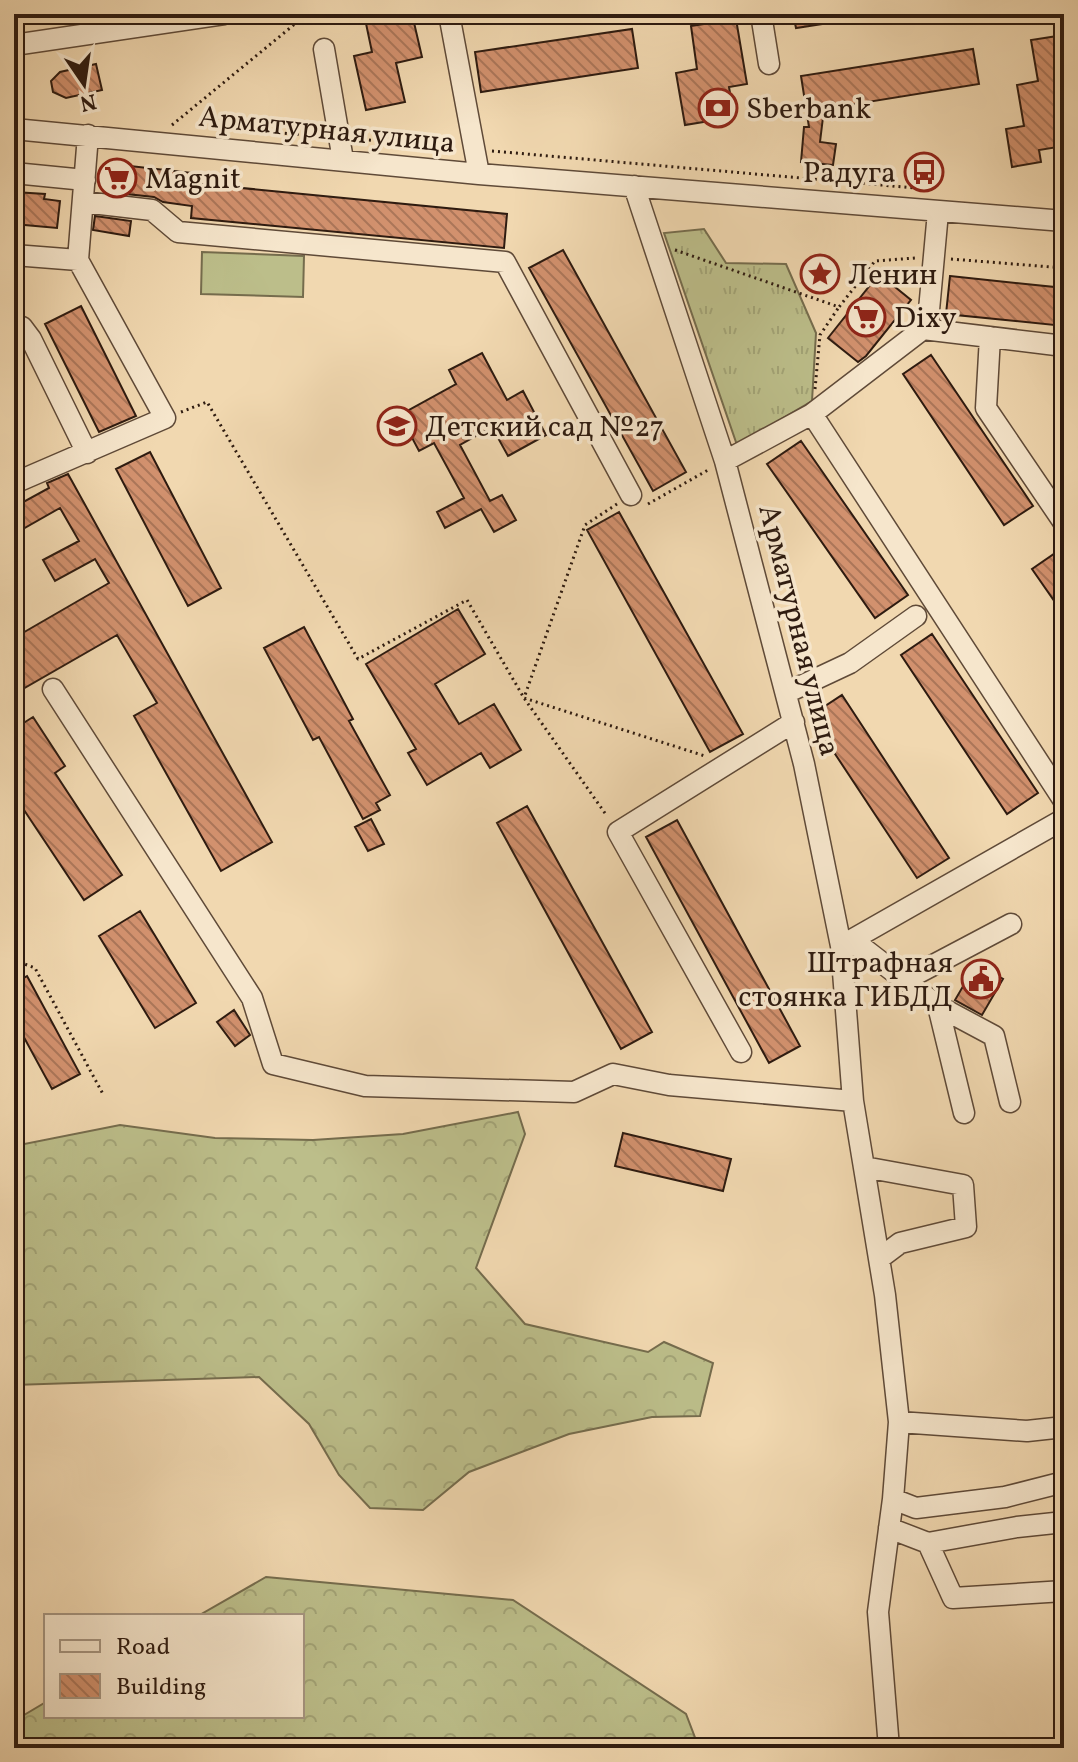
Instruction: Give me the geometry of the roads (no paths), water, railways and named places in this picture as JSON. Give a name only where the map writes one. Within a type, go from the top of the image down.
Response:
[{"type":"street","points":[[14,45],[224,14]]},
{"type":"street","points":[[449,14],[479,174]]},
{"type":"street","points":[[761,14],[769,64]]},
{"type":"street","points":[[324,49],[343,160]]},
{"type":"street","name":"Арматурная улица","points":[[14,129],[479,174],[1064,221]]},
{"type":"street","points":[[16,475],[87,453],[165,418],[78,260],[88,135]]},
{"type":"street","points":[[14,173],[85,180]]},
{"type":"street","name":"Арматурная улица","points":[[634,186],[725,461],[794,722],[841,946],[853,1101],[880,1258],[899,1422],[893,1499],[878,1612],[889,1748]]},
{"type":"street","points":[[83,202],[152,210],[178,232],[505,262],[631,495]]},
{"type":"street","points":[[725,461],[812,414],[923,329],[928,321],[938,212]]},
{"type":"street","points":[[14,255],[78,260]]},
{"type":"street","points":[[14,324],[22,327],[31,339],[87,453]]},
{"type":"street","points":[[923,329],[1064,346]]},
{"type":"street","points":[[990,337],[986,408],[1064,523]]},
{"type":"street","points":[[812,414],[1064,801]]},
{"type":"street","points":[[786,693],[850,663],[916,616]]},
{"type":"street","points":[[53,689],[252,998],[273,1064],[365,1086],[574,1092],[613,1074],[669,1085],[853,1101]]},
{"type":"street","points":[[741,1052],[618,832],[794,722]]},
{"type":"street","points":[[841,946],[1064,819]]},
{"type":"street","points":[[905,980],[1011,924]]},
{"type":"street","points":[[841,946],[859,946],[938,1006],[994,1036],[1010,1102]]},
{"type":"street","points":[[938,1006],[964,1113]]},
{"type":"street","points":[[864,1167],[963,1185],[966,1227],[900,1243],[880,1258]]},
{"type":"street","points":[[899,1422],[1027,1431],[1064,1427]]},
{"type":"street","points":[[893,1499],[916,1508],[1005,1497],[1064,1482]]},
{"type":"street","points":[[889,1528],[928,1543],[1064,1522]]},
{"type":"street","points":[[928,1543],[953,1598],[1064,1591]]},
{"type":"place","name":"Sberbank","points":[[718,108]]},
{"type":"place","name":"Радуга","points":[[924,172]]},
{"type":"place","name":"Magnit","points":[[117,178]]},
{"type":"place","name":"Ленин","points":[[820,274]]},
{"type":"place","name":"Dixy","points":[[866,317]]},
{"type":"place","name":"Детский сад №27","points":[[397,426]]},
{"type":"place","name":"Штрафная стоянка ГИБДД","points":[[981,979]]}]
